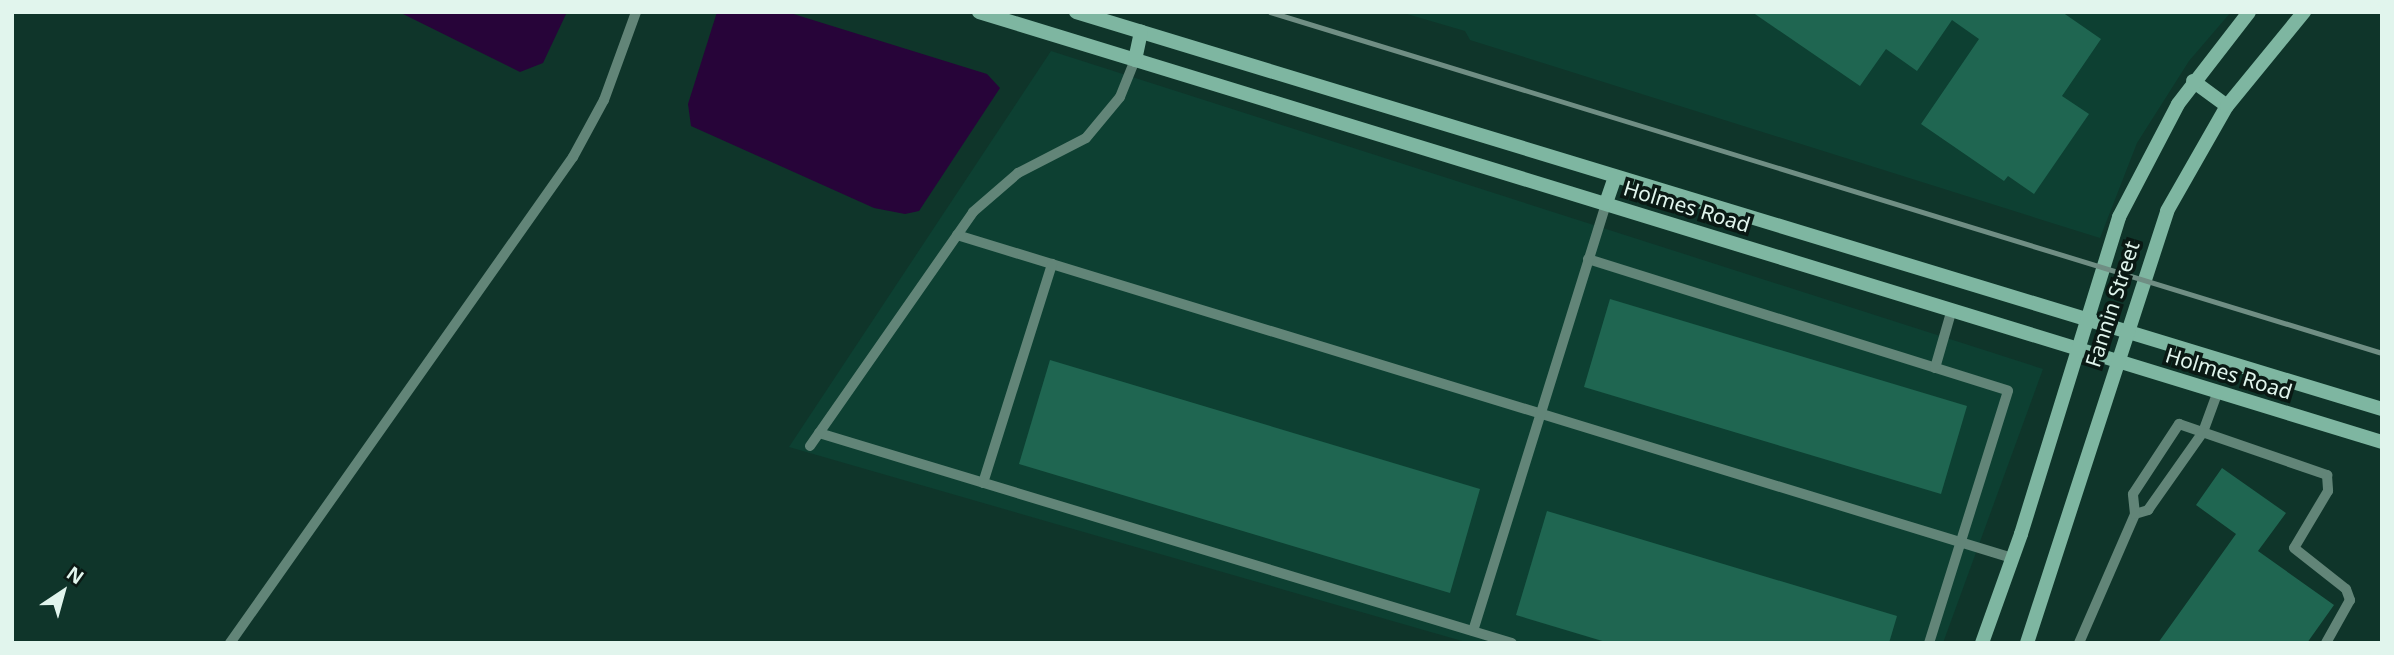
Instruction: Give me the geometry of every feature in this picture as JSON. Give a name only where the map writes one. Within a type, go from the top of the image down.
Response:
[{"type":"main road","name":"Holmes Road","points":[[979,12],[2382,442]]},
{"type":"main road","name":"Holmes Road","points":[[1076,12],[2085,321],[2382,409]]},
{"type":"main road","name":"Fannin Street","points":[[1982,643],[2012,558],[2085,321],[2128,194],[2193,81],[2249,12]]},
{"type":"main road","name":"Fannin Street","points":[[2027,643],[2125,332],[2167,211],[2227,106],[2304,12]]},
{"type":"main road","points":[[1135,60],[1141,32]]},
{"type":"main road","points":[[2193,81],[2227,106]]},
{"type":"main road","points":[[1606,203],[1615,177]]},
{"type":"lane","points":[[230,643],[573,157],[604,100],[636,12]]},
{"type":"lane","points":[[810,446],[957,235],[991,192],[1018,173],[1086,138],[1120,97],[1135,60]]},
{"type":"lane","points":[[1473,631],[1606,203]]},
{"type":"lane","points":[[957,235],[2012,558]]},
{"type":"lane","points":[[1588,259],[2008,391],[1929,643]]},
{"type":"lane","points":[[983,483],[1052,264]]},
{"type":"lane","points":[[1935,368],[1952,309]]},
{"type":"lane","points":[[2135,514],[2148,510],[2203,432],[2218,391]]},
{"type":"lane","points":[[2079,643],[2135,514],[2133,494],[2179,424],[2327,475],[2328,491],[2294,548],[2346,589],[2350,600],[2326,643]]},
{"type":"lane","points":[[819,433],[1512,643]]},
{"type":"shaded area","points":[[399,12],[567,12],[543,63],[520,72]]},
{"type":"shaded area","points":[[717,12],[787,12],[987,74],[1000,88],[919,211],[905,214],[874,208],[691,126],[688,104]]},
{"type":"shaded area","points":[[1400,12],[2231,12],[2189,61],[2137,143],[2100,238],[1470,40],[1465,31]]},
{"type":"shaded area","points":[[1051,51],[2043,369],[1943,643],[1469,643],[789,447]]},
{"type":"building","points":[[1752,12],[2062,12],[2101,39],[2062,96],[2089,114],[2034,194],[2008,176],[2004,181],[1921,124],[1979,39],[1952,20],[1917,71],[1886,49],[1860,86]]},
{"type":"building","points":[[1610,299],[1967,406],[1941,494],[1584,387]]},
{"type":"building","points":[[1050,360],[1480,489],[1450,593],[1019,464]]},
{"type":"building","points":[[2222,468],[2286,513],[2258,551],[2334,605],[2307,643],[2158,643],[2236,534],[2196,505]]},
{"type":"building","points":[[1547,511],[1897,616],[1889,643],[1609,643],[1516,615]]},
{"type":"railway","points":[[1270,12],[2382,353]]}]
